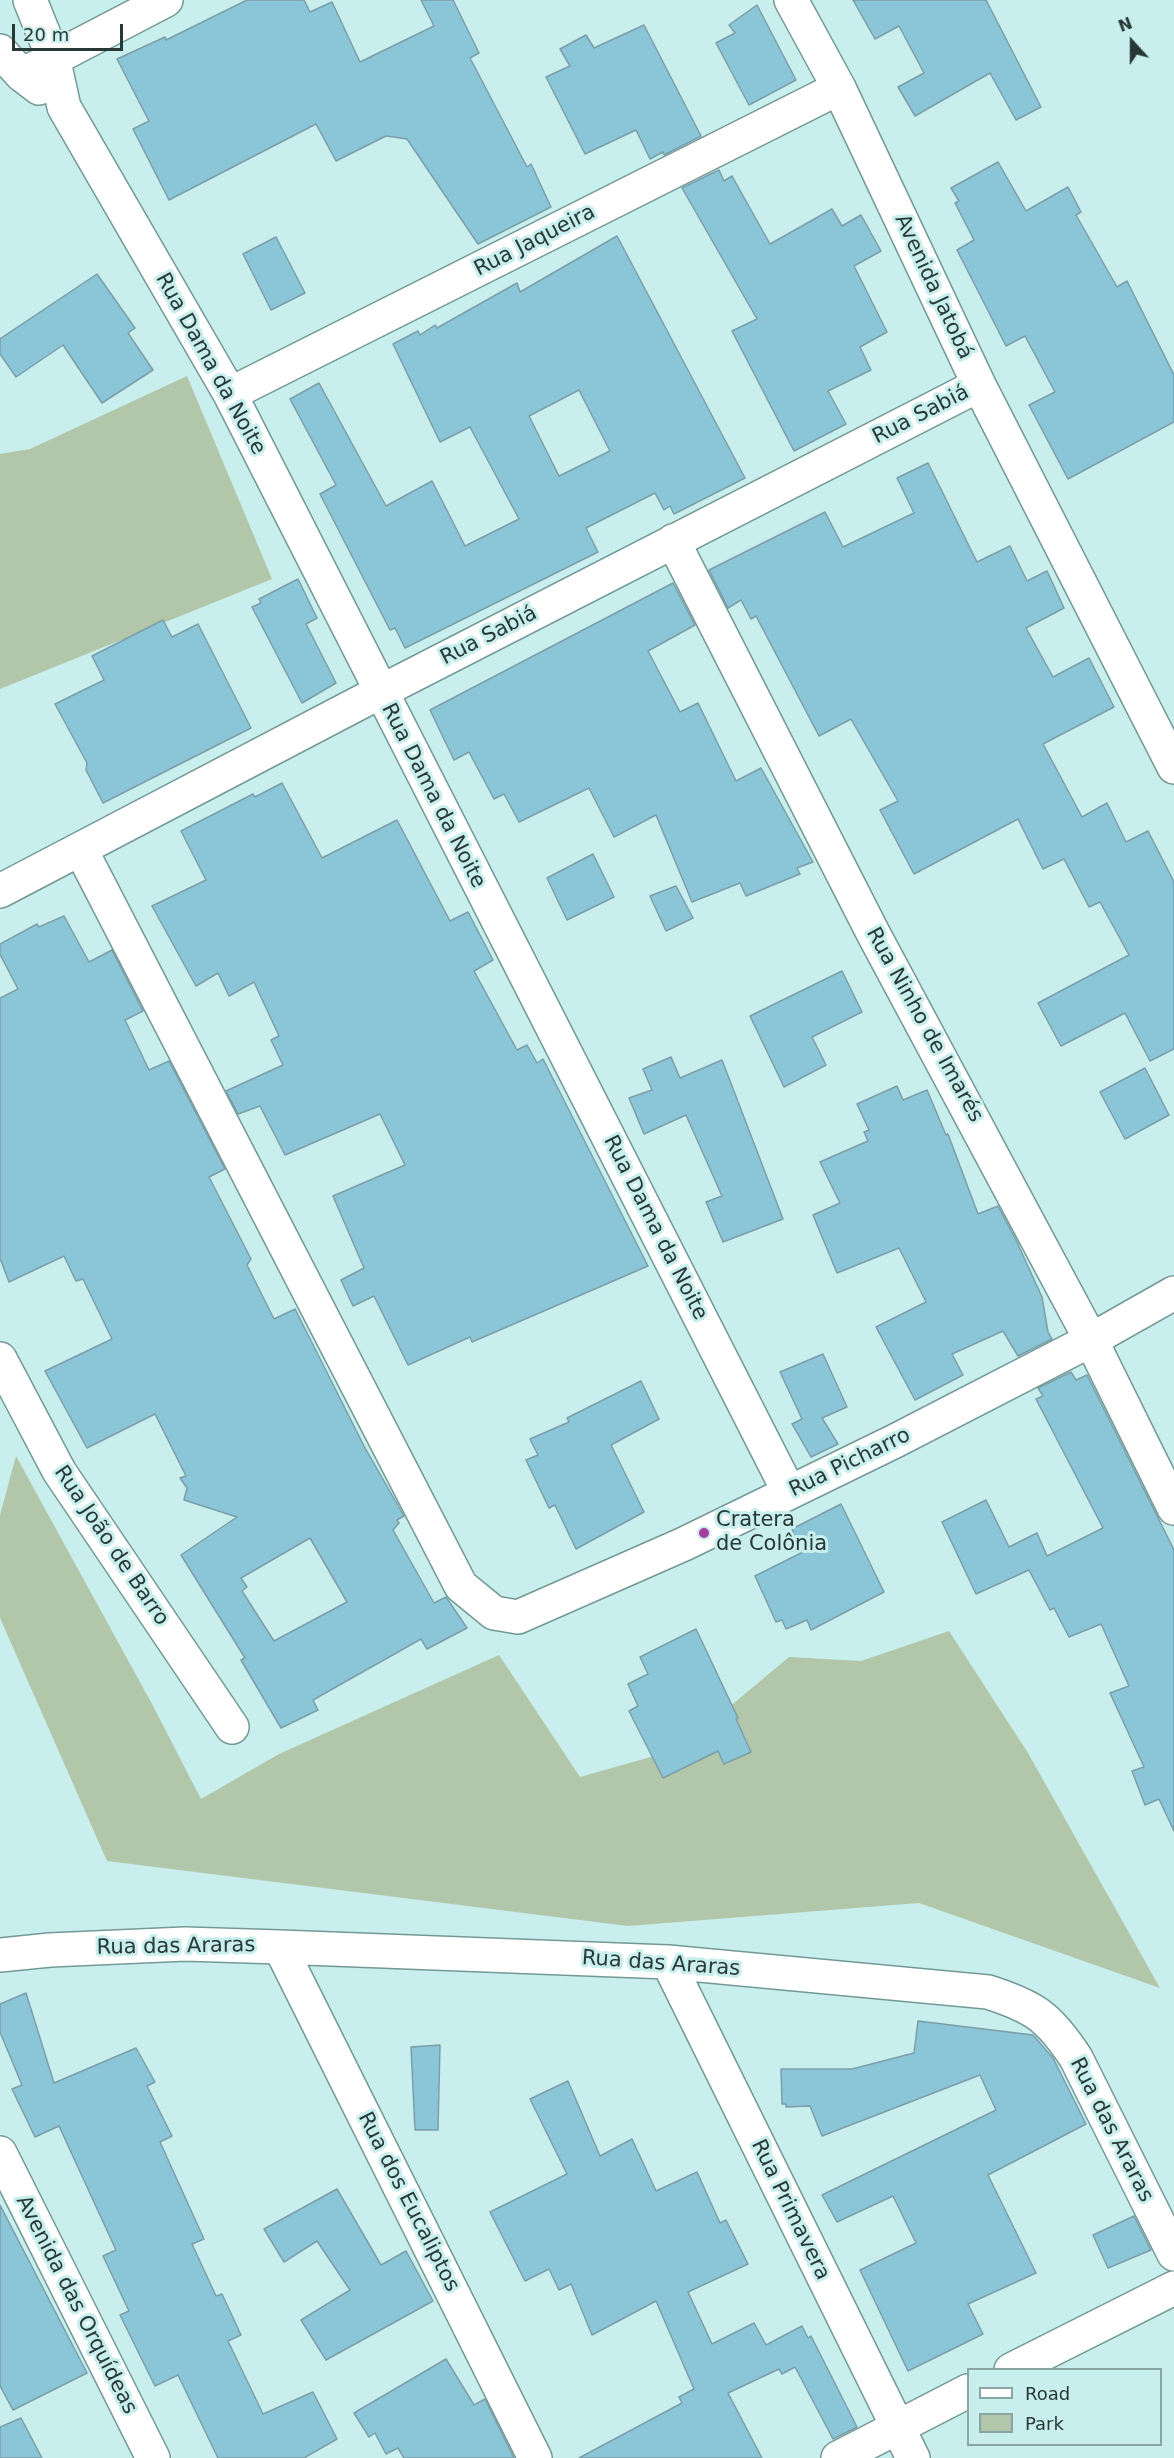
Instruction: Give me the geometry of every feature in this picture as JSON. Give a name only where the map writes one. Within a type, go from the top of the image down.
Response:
[{"type":"street","name":"Rua Dama da Noite","points":[[30,0],[53,57],[64,107],[230,394],[789,1492]]},
{"type":"street","points":[[22,75],[166,0]]},
{"type":"street","name":"Avenida Jatobá","points":[[791,0],[839,88],[979,385],[1174,767]]},
{"type":"street","name":"Rua Dama da Noite","points":[[0,51],[22,75],[64,107]]},
{"type":"street","name":"Rua Jaqueira","points":[[230,394],[839,88]]},
{"type":"street","name":"Rua Sabiá","points":[[0,891],[380,692],[979,385]]},
{"type":"street","name":"Rua Ninho de Imarés","points":[[673,541],[868,922],[1091,1340],[1174,1508]]},
{"type":"street","name":"Rua Picharro","points":[[81,850],[461,1586],[494,1613],[518,1617],[673,1549],[985,1396],[1174,1293]]},
{"type":"street","name":"Rua João de Barro","points":[[0,1359],[59,1471],[232,1727]]},
{"type":"street","name":"Rua das Araras","points":[[0,1955],[50,1950],[185,1944],[280,1947],[668,1962],[988,1992],[1020,2002],[1046,2018],[1076,2058],[1174,2254]]},
{"type":"street","name":"Rua dos Eucaliptos","points":[[280,1947],[535,2458]]},
{"type":"street","name":"Rua Primavera","points":[[668,1962],[913,2458]]},
{"type":"street","name":"Avenida das Orquídeas","points":[[0,2153],[153,2458]]},
{"type":"street","points":[[1015,2368],[1174,2288]]},
{"type":"street","points":[[838,2458],[967,2392]]},
{"type":"green space","points":[[187,376],[272,579],[0,689],[0,454],[30,449]]},
{"type":"green space","points":[[16,1456],[152,1704],[201,1799],[279,1754],[499,1655],[580,1777],[679,1749],[789,1657],[861,1661],[949,1631],[1028,1753],[1160,1988],[919,1903],[628,1926],[107,1861],[0,1618],[0,1515]]},
{"type":"building","points":[[247,0],[304,0],[310,12],[332,2],[360,62],[434,26],[421,0],[453,0],[479,53],[470,58],[527,167],[531,164],[551,207],[478,244],[407,139],[386,136],[336,161],[316,124],[169,200],[133,129],[149,121],[117,59],[165,37],[166,40]]},
{"type":"building","points":[[853,0],[986,0],[1041,107],[1016,120],[990,73],[915,116],[898,87],[924,73],[899,26],[875,39]]},
{"type":"building","points":[[757,5],[796,80],[749,105],[716,43],[735,33],[729,25]]},
{"type":"building","points":[[644,25],[701,136],[664,155],[663,152],[650,159],[636,130],[585,154],[546,77],[570,66],[560,49],[586,35],[594,48]]},
{"type":"building","points":[[998,162],[1026,211],[1068,187],[1081,212],[1076,215],[1117,287],[1127,281],[1174,375],[1174,422],[1068,479],[1029,405],[1055,392],[1025,336],[1006,346],[957,250],[974,240],[955,203],[959,201],[951,188]]},
{"type":"building","points":[[719,170],[724,181],[732,176],[770,244],[832,209],[842,226],[861,215],[881,251],[854,266],[887,332],[860,347],[871,370],[828,391],[846,424],[794,451],[732,331],[757,319],[682,188]]},
{"type":"building","points":[[617,236],[745,478],[674,514],[670,506],[664,510],[655,493],[586,528],[598,552],[405,648],[395,628],[390,630],[320,494],[336,485],[290,399],[319,383],[386,506],[432,481],[465,546],[519,519],[470,427],[440,442],[393,344],[418,331],[420,335],[435,325],[437,328],[517,283],[520,292]],"holes":[[[579,390],[610,451],[559,476],[529,416]]]},
{"type":"building","points":[[276,237],[305,293],[271,310],[243,254]]},
{"type":"building","points":[[97,274],[135,328],[128,333],[153,370],[102,403],[63,345],[16,377],[0,354],[0,339]]},
{"type":"building","points":[[928,463],[977,562],[1010,546],[1027,581],[1047,571],[1064,608],[1026,628],[1053,677],[1089,658],[1114,707],[1043,744],[1082,817],[1107,803],[1126,842],[1148,831],[1174,882],[1174,1049],[1150,1061],[1125,1013],[1061,1046],[1038,1003],[1129,955],[1100,902],[1089,907],[1064,859],[1043,869],[1018,819],[914,874],[880,810],[898,801],[851,719],[819,736],[756,616],[751,619],[741,600],[728,608],[709,570],[825,512],[843,547],[914,513],[897,478]]},
{"type":"building","points":[[298,579],[317,618],[306,624],[336,683],[302,703],[252,607],[261,603],[259,599]]},
{"type":"building","points":[[673,583],[695,625],[648,651],[680,712],[698,703],[736,781],[761,768],[813,862],[797,868],[800,874],[746,896],[740,883],[692,902],[656,815],[614,837],[589,788],[519,822],[504,794],[494,799],[469,752],[454,760],[430,710]]},
{"type":"building","points":[[163,620],[172,637],[198,624],[251,728],[103,803],[86,770],[87,763],[55,704],[104,680],[92,656]]},
{"type":"building","points":[[282,783],[322,858],[397,820],[450,921],[468,912],[493,960],[474,971],[517,1050],[527,1045],[537,1063],[543,1059],[648,1266],[472,1342],[470,1337],[408,1365],[374,1296],[353,1306],[341,1280],[364,1268],[333,1196],[405,1165],[380,1114],[285,1155],[260,1106],[238,1114],[226,1091],[283,1065],[271,1040],[279,1036],[254,982],[229,996],[218,973],[196,986],[152,906],[206,880],[181,831],[253,794],[255,797]]},
{"type":"building","points":[[593,854],[614,897],[567,920],[547,878]]},
{"type":"building","points":[[676,886],[693,918],[666,931],[650,896]]},
{"type":"building","points":[[64,916],[89,962],[112,950],[143,1011],[125,1020],[149,1070],[169,1061],[225,1169],[209,1177],[251,1259],[247,1265],[274,1319],[295,1309],[364,1446],[404,1516],[397,1520],[399,1523],[393,1530],[434,1603],[446,1597],[467,1628],[427,1649],[421,1639],[313,1700],[318,1710],[281,1728],[241,1660],[245,1658],[181,1555],[237,1517],[184,1500],[187,1488],[180,1478],[186,1476],[155,1414],[87,1448],[45,1371],[112,1339],[83,1279],[76,1281],[64,1256],[9,1282],[0,1258],[0,998],[18,989],[0,954],[0,944],[37,924],[39,927]],"holes":[[[310,1538],[347,1602],[274,1641],[242,1591],[247,1587],[241,1578]]]},
{"type":"building","points":[[842,971],[862,1012],[812,1037],[826,1065],[784,1087],[750,1016]]},
{"type":"building","points":[[671,1057],[680,1078],[722,1060],[783,1219],[723,1242],[706,1202],[722,1196],[686,1115],[644,1134],[629,1098],[652,1090],[643,1069]]},
{"type":"building","points":[[1145,1068],[1169,1115],[1125,1139],[1100,1092]]},
{"type":"building","points":[[897,1086],[903,1100],[927,1090],[946,1135],[948,1134],[978,1214],[998,1206],[1016,1240],[1042,1297],[1048,1332],[1052,1339],[1018,1356],[1003,1331],[952,1354],[963,1375],[915,1400],[876,1327],[926,1302],[899,1248],[837,1273],[813,1215],[840,1203],[820,1162],[868,1141],[864,1132],[869,1130],[857,1104]]},
{"type":"building","points":[[823,1354],[847,1407],[822,1418],[838,1444],[811,1457],[792,1424],[802,1419],[780,1372]]},
{"type":"building","points":[[1071,1372],[1076,1380],[1087,1375],[1174,1550],[1174,1831],[1159,1799],[1145,1805],[1132,1771],[1144,1767],[1110,1693],[1129,1686],[1101,1624],[1069,1637],[1054,1608],[1050,1610],[1029,1570],[976,1594],[942,1522],[986,1500],[1009,1547],[1037,1533],[1047,1556],[1103,1528],[1036,1399],[1043,1396],[1038,1388]]},
{"type":"building","points":[[641,1381],[659,1419],[611,1445],[644,1512],[576,1549],[555,1505],[549,1508],[526,1460],[538,1455],[530,1439],[569,1422],[567,1418]]},
{"type":"building","points":[[841,1504],[884,1592],[811,1630],[807,1620],[786,1629],[782,1620],[776,1622],[755,1576],[801,1553],[792,1529]]},
{"type":"building","points":[[696,1629],[738,1718],[736,1719],[751,1752],[724,1764],[718,1751],[663,1778],[629,1711],[638,1706],[628,1684],[648,1674],[640,1657]]},
{"type":"building","points":[[26,1993],[54,2083],[136,2048],[155,2082],[147,2086],[172,2136],[160,2142],[204,2239],[192,2244],[216,2296],[222,2294],[241,2335],[228,2341],[263,2414],[313,2392],[337,2439],[304,2458],[218,2458],[178,2375],[155,2386],[120,2315],[129,2311],[103,2256],[116,2250],[59,2126],[35,2137],[12,2089],[22,2085],[0,2032],[0,2004]]},
{"type":"building","points":[[918,2021],[1033,2035],[1053,2058],[1086,2124],[988,2175],[1036,2273],[968,2304],[983,2334],[908,2371],[860,2270],[916,2243],[893,2196],[837,2222],[822,2195],[996,2110],[980,2075],[822,2136],[810,2106],[786,2107],[786,2104],[782,2104],[781,2069],[852,2069],[914,2053]]},
{"type":"building","points":[[440,2045],[438,2130],[415,2130],[411,2047]]},
{"type":"building","points":[[568,2081],[600,2156],[632,2139],[656,2191],[697,2172],[720,2223],[726,2220],[748,2264],[688,2292],[712,2344],[754,2323],[766,2345],[802,2326],[808,2338],[811,2336],[857,2427],[833,2439],[795,2367],[782,2374],[779,2369],[728,2393],[762,2458],[579,2458],[682,2403],[679,2397],[694,2389],[656,2301],[592,2335],[571,2284],[559,2290],[549,2269],[525,2281],[490,2212],[567,2174],[530,2099]]},
{"type":"building","points":[[337,2189],[381,2265],[406,2251],[433,2301],[326,2360],[301,2320],[350,2290],[317,2241],[284,2262],[264,2229]]},
{"type":"building","points":[[0,2205],[87,2373],[13,2410],[0,2386]]},
{"type":"building","points":[[1134,2216],[1151,2250],[1108,2268],[1093,2235]]},
{"type":"building","points":[[446,2359],[474,2405],[485,2399],[514,2458],[404,2458],[398,2448],[386,2454],[375,2433],[369,2437],[354,2413]]},
{"type":"building","points":[[21,2418],[42,2458],[0,2458],[0,2427]]},
{"type":"place","name":"Cratera de Colônia","points":[[704,1533]]}]
